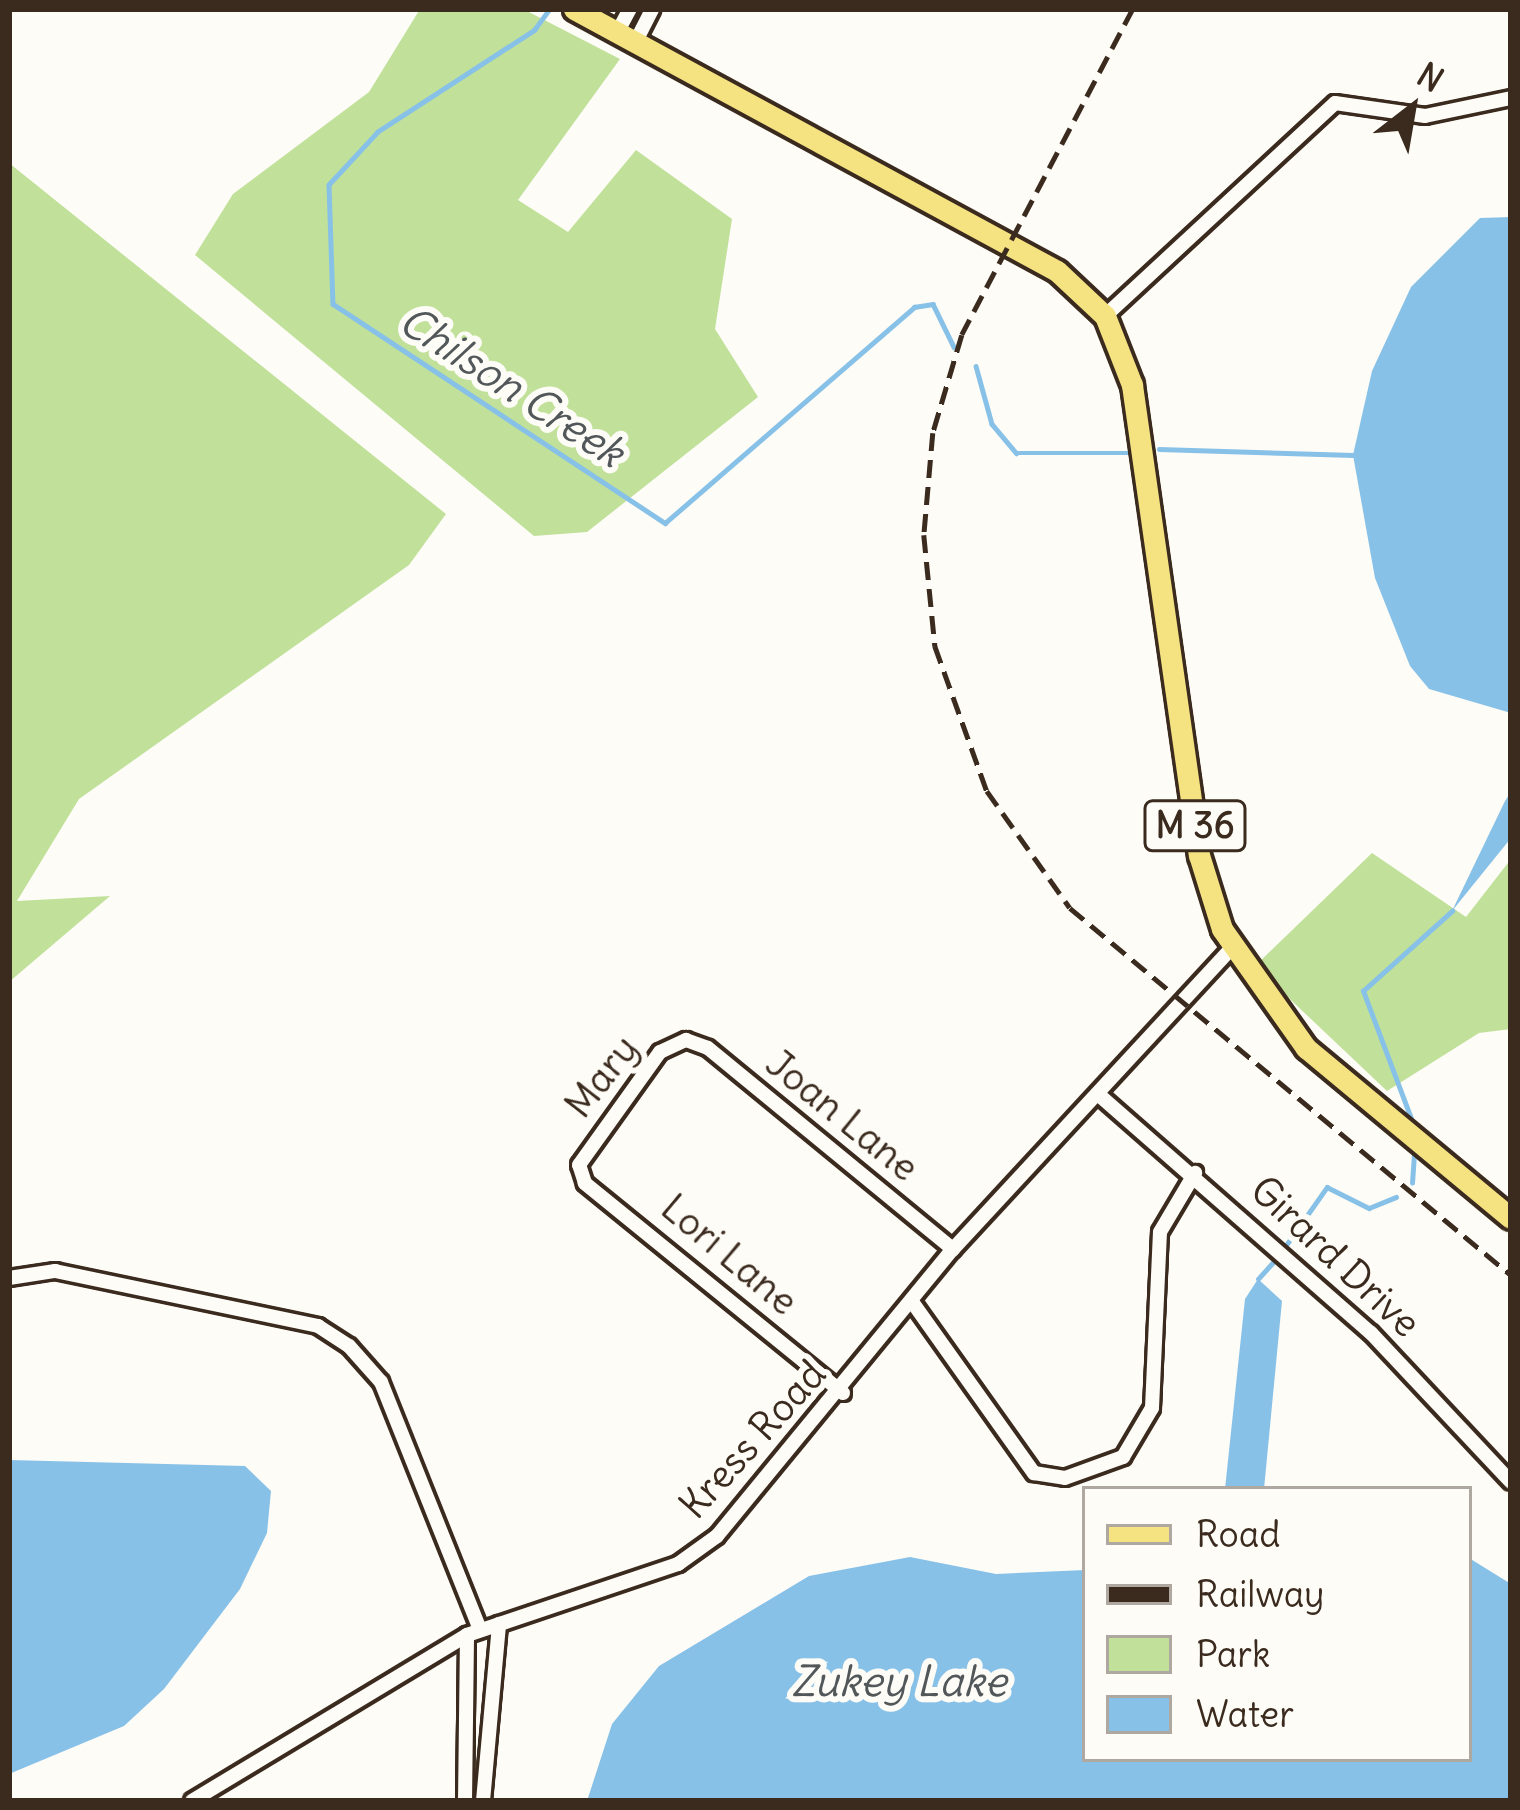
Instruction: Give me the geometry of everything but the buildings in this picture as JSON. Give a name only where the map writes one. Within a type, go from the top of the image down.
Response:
[{"type":"main road","name":"M 36","points":[[574,9],[1057,271],[1105,316],[1134,398],[1199,855],[1232,948],[1306,1048],[1511,1218]]},
{"type":"street","points":[[626,38],[630,9]]},
{"type":"street","points":[[626,38],[652,9]]},
{"type":"street","points":[[1105,316],[1335,104],[1425,116],[1511,98]]},
{"type":"street","name":"Kress Road","points":[[192,1801],[473,1633],[678,1564],[752,1501],[843,1393],[953,1249],[1232,948]]},
{"type":"street","name":"Mary","points":[[579,1165],[660,1052],[686,1040]]},
{"type":"street","name":"Joan Lane","points":[[686,1040],[953,1249]]},
{"type":"street","name":"Girard Drive","points":[[1099,1096],[1196,1173],[1383,1344],[1511,1482]]},
{"type":"street","name":"Lori Lane","points":[[579,1165],[585,1183],[843,1393]]},
{"type":"street","points":[[913,1303],[1034,1473],[1065,1478],[1123,1457],[1152,1408],[1160,1232],[1196,1173]]},
{"type":"street","points":[[9,1278],[55,1271],[318,1326],[349,1346],[381,1382],[473,1633],[465,1801]]},
{"type":"street","points":[[483,1801],[499,1624]]},
{"type":"green space","points":[[420,9],[523,9],[620,59],[518,200],[568,232],[636,150],[732,219],[715,329],[758,397],[587,532],[534,536],[195,255],[233,194],[369,92]]},
{"type":"green space","points":[[9,163],[446,514],[409,565],[79,799],[17,901],[110,896],[9,982]]},
{"type":"green space","points":[[1372,853],[1466,917],[1511,859],[1511,1029],[1479,1033],[1387,1091],[1255,966]]},
{"type":"water","points":[[1511,217],[1511,713],[1429,689],[1410,666],[1375,578],[1353,455],[1372,371],[1411,287],[1480,218]]},
{"type":"water","points":[[1511,792],[1511,838],[1452,911],[1505,801]]},
{"type":"water","points":[[1258,1279],[1282,1301],[1264,1486],[1225,1486],[1245,1299]]},
{"type":"water","points":[[9,1460],[245,1466],[271,1491],[267,1533],[240,1589],[164,1689],[124,1726],[9,1774]]},
{"type":"water","name":"Zukey Lake","points":[[910,1557],[996,1574],[1082,1570],[1082,1762],[1472,1762],[1472,1560],[1511,1584],[1511,1801],[587,1801],[612,1724],[659,1666],[809,1576]]},
{"type":"waterway","name":"Chilson Creek","points":[[550,9],[535,30],[378,132],[329,185],[333,304],[665,523],[914,307],[933,304],[954,347]]},
{"type":"waterway","name":"Chilson Creek","points":[[976,366],[992,424],[1016,453],[1128,453]]},
{"type":"waterway","name":"Chilson Creek","points":[[1159,449],[1353,455]]},
{"type":"waterway","points":[[1413,1124],[1363,991],[1452,911]]},
{"type":"waterway","points":[[1412,1183],[1414,1156]]},
{"type":"waterway","points":[[1282,1251],[1327,1187],[1369,1208],[1396,1197]]},
{"type":"waterway","points":[[1258,1279],[1274,1261]]},
{"type":"railway","points":[[1133,9],[962,335],[933,433],[924,535],[935,646],[987,791],[1070,908],[1511,1275]]}]
